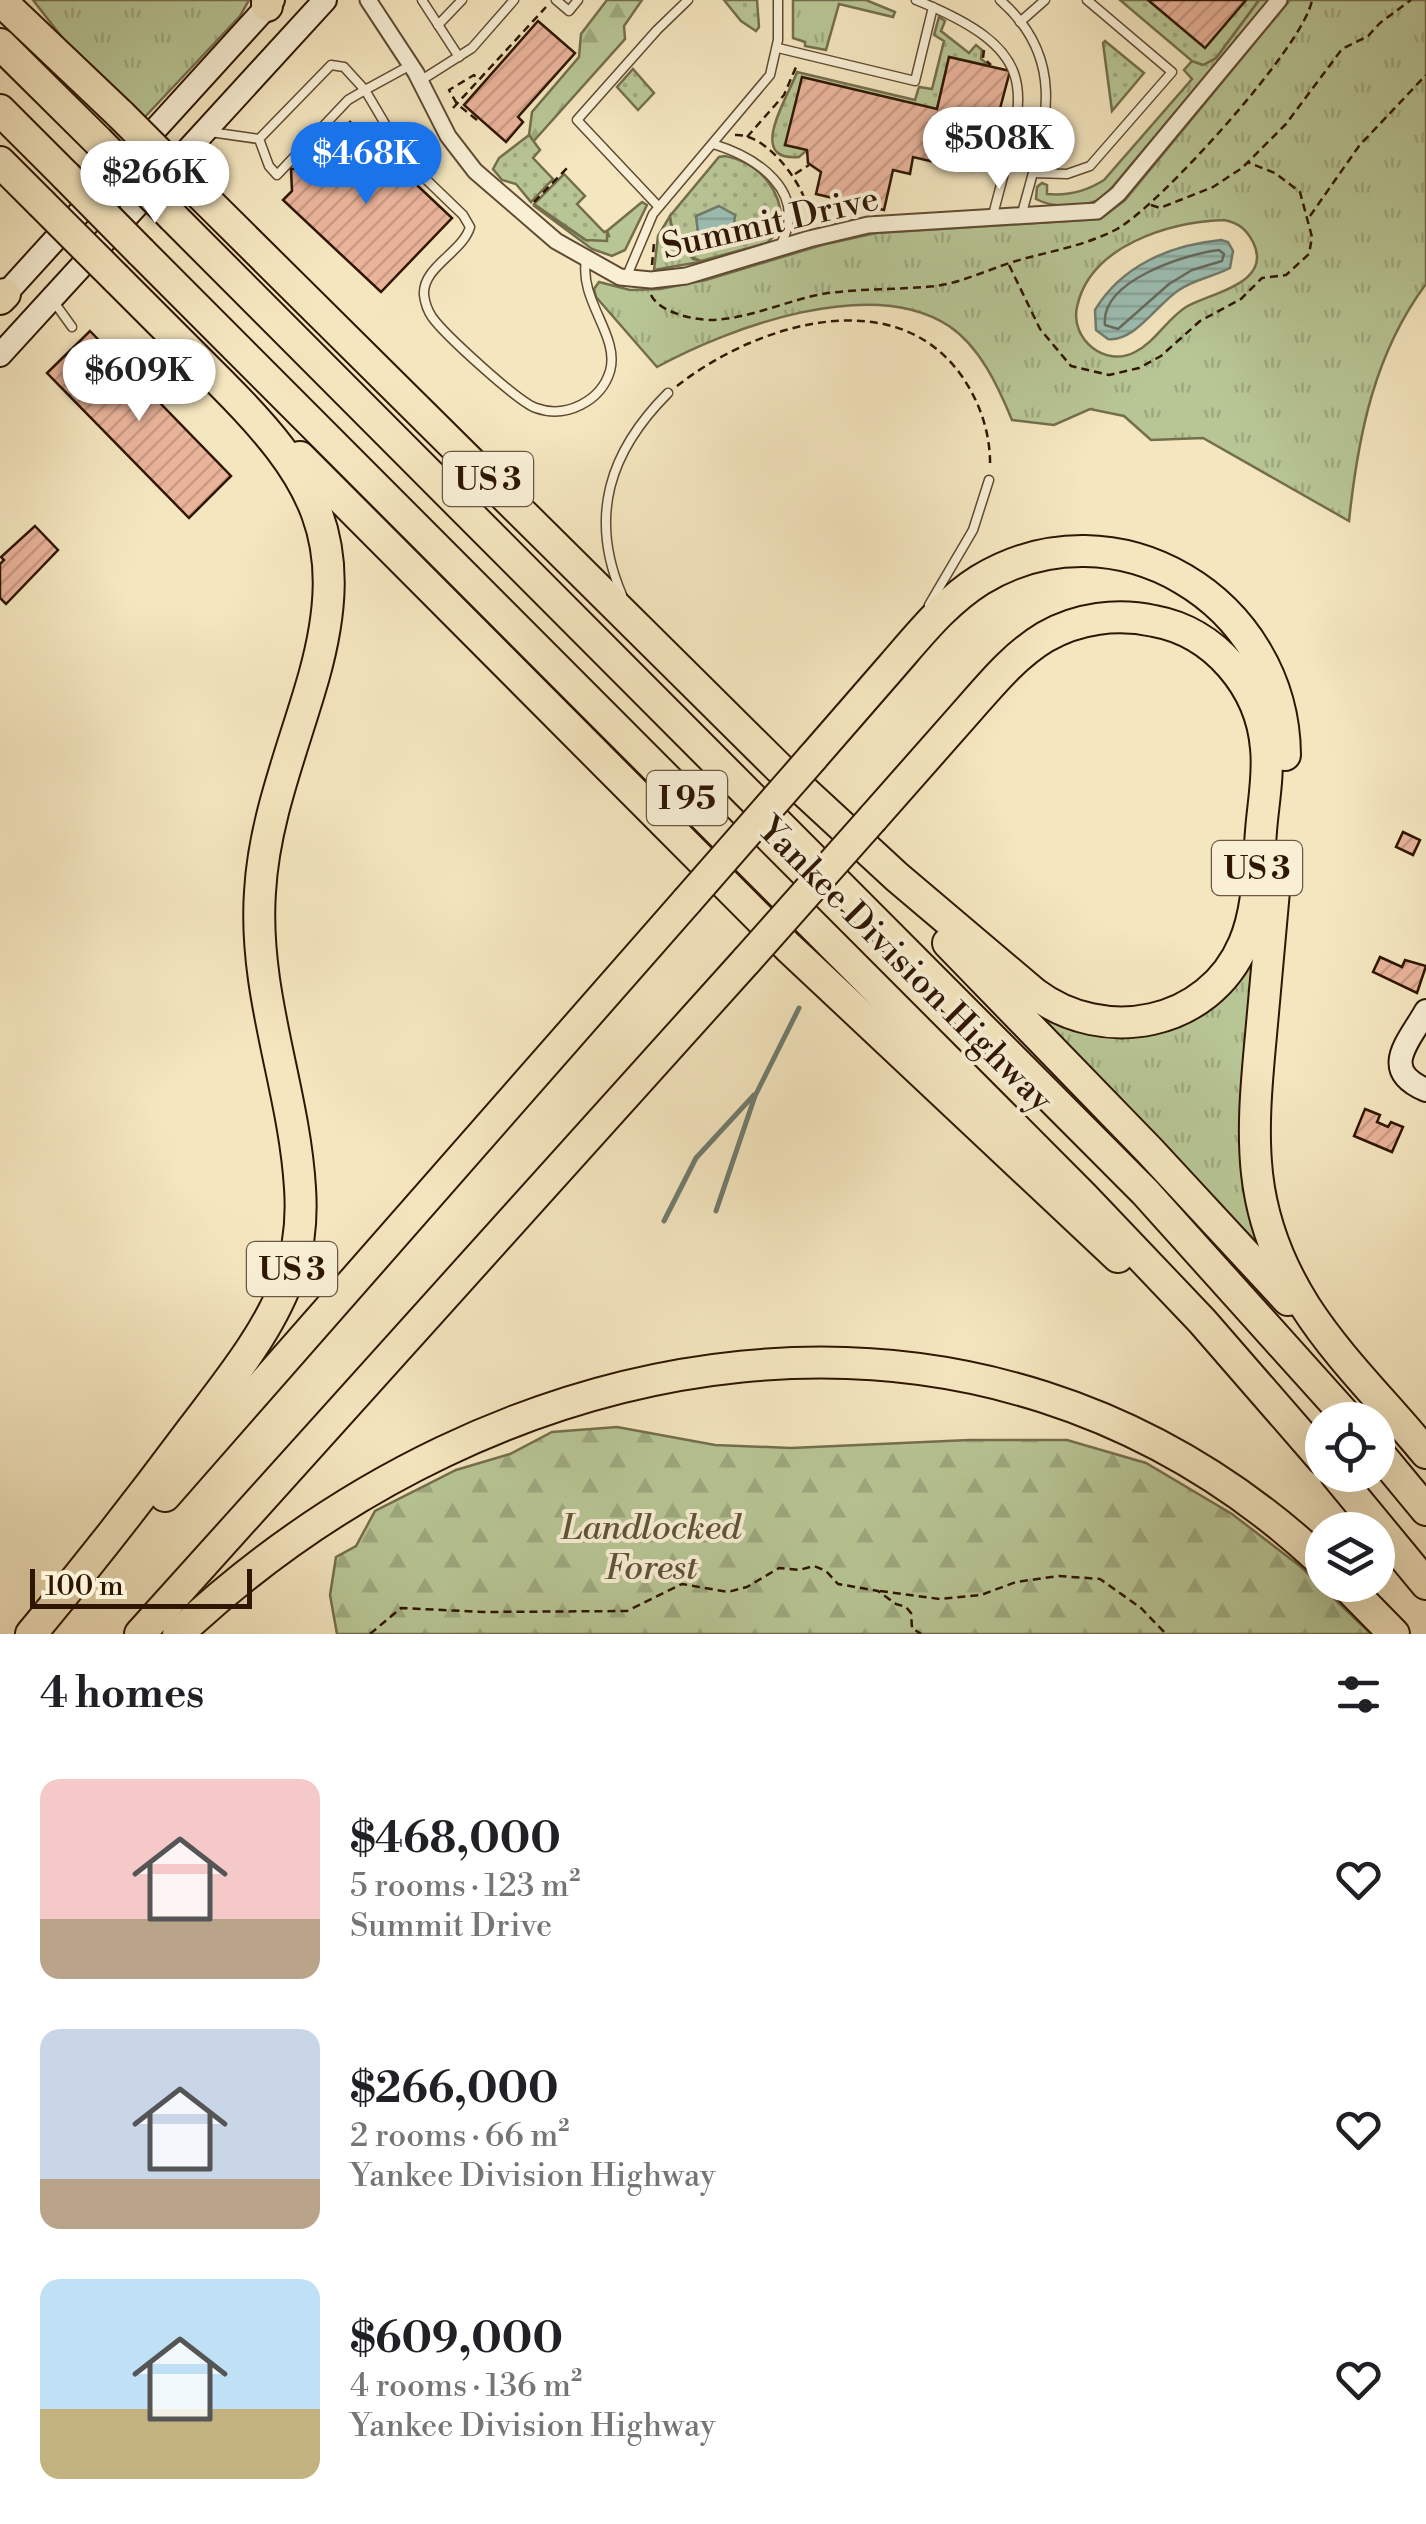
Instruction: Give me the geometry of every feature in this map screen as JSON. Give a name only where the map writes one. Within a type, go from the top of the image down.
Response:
[{"type":"highway","name":"US 3","points":[[0,0],[121,115],[779,768],[896,876],[1046,1002],[1093,1021],[1136,1023],[1176,1011],[1204,995],[1226,973],[1242,947],[1254,903],[1266,769],[1264,732],[1246,685],[1230,664],[1201,640],[1152,620],[1092,620],[1045,637],[1016,659],[873,818],[747,960],[140,1634]]},
{"type":"highway","points":[[21,0],[82,77]]},
{"type":"highway","name":"Yankee Division Highway","points":[[0,44],[1077,1124],[1252,1307],[1334,1402]]},
{"type":"highway","name":"Yankee Division Highway","points":[[0,110],[988,1099],[1228,1350],[1305,1438]]},
{"type":"highway","name":"US 3","points":[[0,162],[285,452],[307,488],[320,525],[328,577],[324,636],[270,825],[259,907],[264,993],[299,1174],[296,1247],[282,1294],[242,1360],[143,1494],[31,1634]]},
{"type":"highway","points":[[256,419],[313,469],[528,689],[862,1019],[1095,1238],[1228,1350]]},
{"type":"highway","points":[[47,1634],[932,620],[961,594],[995,572],[1048,555],[1101,553],[1155,565],[1203,590],[1242,628],[1275,688],[1285,740],[1284,782],[1255,1101],[1255,1170],[1274,1247],[1300,1298],[1327,1336],[1426,1453]]},
{"type":"highway","points":[[779,768],[806,801],[1327,1336]]},
{"type":"highway","points":[[178,1634],[249,1574],[315,1526],[384,1482],[456,1446],[531,1414],[607,1390],[687,1372],[766,1363],[848,1362],[928,1370],[1012,1389],[1088,1414],[1162,1448],[1210,1476],[1305,1547]]},
{"type":"highway","points":[[1395,1473],[1426,1510]]},
{"type":"highway","points":[[1350,1492],[1426,1584]]},
{"type":"highway","points":[[1363,1602],[1394,1634]]},
{"type":"main road","points":[[0,355],[325,0]]},
{"type":"main road","points":[[2,298],[269,2]]},
{"type":"main road","points":[[1426,1011],[1401,1056],[1400,1069],[1412,1084],[1426,1090]]},
{"type":"street","name":"Summit Drive","points":[[368,0],[420,81],[448,136],[483,179],[537,226],[586,260],[626,278],[679,277],[868,225],[1022,213],[1088,213],[1110,202],[1279,0]]},
{"type":"lane","points":[[422,0],[459,57]]},
{"type":"lane","points":[[438,24],[462,0]]},
{"type":"lane","points":[[420,81],[476,45],[514,0]]},
{"type":"lane","points":[[556,0],[570,11],[578,0]]},
{"type":"lane","points":[[658,206],[577,120],[656,30],[688,0]]},
{"type":"lane","points":[[626,278],[644,230],[658,206],[763,86],[774,66],[778,0]]},
{"type":"lane","points":[[916,0],[958,20],[1001,50],[1018,79],[1020,108],[992,215]]},
{"type":"lane","points":[[1000,0],[1020,22],[1040,55],[1047,82],[1045,124],[1022,213]]},
{"type":"lane","points":[[1020,22],[1045,0]]},
{"type":"lane","points":[[1033,173],[1072,173],[1094,162],[1172,72],[1087,0]]},
{"type":"lane","points":[[778,48],[915,81],[933,7]]},
{"type":"lane","points":[[259,139],[332,65],[344,67],[365,90],[402,156],[463,215],[470,228],[466,238],[427,280],[424,299],[430,313],[517,396],[540,410],[581,406],[600,390],[609,373],[610,348],[585,287],[586,260]]},
{"type":"lane","points":[[259,139],[277,175],[348,100],[411,66]]},
{"type":"lane","points":[[206,132],[259,139]]},
{"type":"lane","points":[[712,144],[758,162],[779,186],[788,217],[778,248]]},
{"type":"lane","points":[[52,298],[72,326]]},
{"type":"lane","points":[[650,640],[618,585],[608,552],[606,516],[612,480],[624,448],[644,418],[668,393]]},
{"type":"lane","points":[[879,682],[966,545],[980,515],[989,480]]},
{"type":"path","points":[[1150,204],[1160,208],[1214,187],[1248,162],[1286,124],[1342,49],[1368,36],[1410,0]]},
{"type":"path","points":[[449,113],[541,12]]},
{"type":"path","points":[[498,19],[518,37]]},
{"type":"path","points":[[476,45],[495,63]]},
{"type":"path","points":[[979,46],[984,50],[983,58],[991,64]]},
{"type":"path","points":[[747,137],[784,94],[798,60]]},
{"type":"path","points":[[477,120],[449,90],[474,74],[478,81]]},
{"type":"path","points":[[1308,218],[1358,146],[1426,75]]},
{"type":"path","points":[[731,140],[737,134],[747,137],[775,155],[793,174],[805,200]]},
{"type":"path","points":[[1008,263],[1040,329],[1059,355],[1077,370],[1116,375],[1139,368],[1161,356],[1200,321],[1248,294],[1262,278],[1282,277],[1296,269],[1312,250],[1308,218],[1297,186],[1248,162]]},
{"type":"path","points":[[793,174],[809,165]]},
{"type":"path","points":[[534,202],[568,167]]},
{"type":"path","points":[[652,270],[655,238]]},
{"type":"path","points":[[668,393],[711,363],[765,338],[824,322],[884,322],[935,347],[967,384],[987,432],[989,480]]},
{"type":"path","points":[[370,1634],[401,1608],[628,1611],[682,1584],[728,1592],[747,1587],[780,1568],[799,1570],[814,1566],[838,1584],[940,1599],[1059,1576],[1100,1579],[1141,1608],[1166,1634]]},
{"type":"path","points":[[878,1591],[906,1606],[912,1628],[921,1634]]},
{"type":"green space","points":[[33,0],[249,0],[240,16],[142,120],[68,45]]},
{"type":"green space","points":[[607,0],[642,0],[624,26],[625,39],[532,143],[532,112],[579,57],[581,34]]},
{"type":"green space","points":[[724,0],[757,0],[756,31],[741,21]]},
{"type":"green space","points":[[793,0],[866,0],[895,12],[893,17],[839,4],[826,50],[805,46],[805,42],[793,38]]},
{"type":"green space","points":[[1120,0],[1148,0],[1205,47],[1246,0],[1259,0],[1216,58],[1203,65],[1192,61]]},
{"type":"green space","points":[[1259,0],[1269,0],[1104,197],[1070,206],[1036,199],[1037,187],[1042,183],[1047,185],[1047,194],[1062,194],[1084,190],[1104,180],[1192,79],[1184,70],[1192,61],[1203,65],[1216,58]]},
{"type":"green space","points":[[1290,0],[1426,0],[1426,284],[1393,339],[1371,397],[1349,521],[1203,438],[1151,440],[1124,416],[1090,409],[1054,425],[1012,420],[994,381],[970,345],[949,326],[917,311],[881,305],[802,312],[723,337],[657,367],[596,297],[594,289],[599,282],[630,290],[706,280],[876,233],[1100,219],[1125,200]],"holes":[[[1229,221],[1242,227],[1253,242],[1255,268],[1247,277],[1186,307],[1135,352],[1112,356],[1084,340],[1076,319],[1077,307],[1085,286],[1115,253],[1157,232]]]},
{"type":"green space","points":[[939,17],[945,21],[941,31],[969,53],[976,45],[982,50],[981,59],[990,66],[949,57],[937,109],[807,150],[799,157],[783,156],[774,149],[775,125],[797,72],[915,100],[919,87],[932,89],[944,41],[934,35]]},
{"type":"green space","points":[[1103,43],[1144,73],[1112,111]]},
{"type":"green space","points":[[633,69],[654,93],[638,110],[617,87]]},
{"type":"green space","points":[[529,135],[540,150],[533,158],[553,179],[531,202],[516,184],[502,180],[493,169],[499,158]]},
{"type":"green space","points":[[719,157],[750,165],[768,182],[779,204],[780,230],[767,243],[701,261],[679,243],[670,216]]},
{"type":"green space","points":[[564,174],[585,196],[577,204],[607,231],[607,241],[586,240],[534,204]]},
{"type":"green space","points":[[642,202],[647,205],[625,250],[612,256],[592,249],[533,205],[586,240],[609,236],[607,231]]},
{"type":"green space","points":[[670,216],[672,231],[693,259],[705,261],[654,270],[658,236]]},
{"type":"green space","points":[[1254,941],[1258,1241],[1254,1243],[1001,977],[1132,1032]]},
{"type":"green space","name":"Landlocked Forest","points":[[617,1427],[715,1445],[791,1448],[1067,1440],[1146,1463],[1232,1514],[1305,1571],[1305,1602],[1338,1602],[1371,1634],[337,1634],[330,1595],[336,1557],[356,1546],[375,1511],[456,1470],[510,1454],[552,1432]]},
{"type":"water","points":[[719,206],[735,215],[734,225],[723,233],[698,233],[696,216]]},
{"type":"water","points":[[1221,240],[1228,242],[1233,251],[1230,268],[1179,290],[1127,335],[1108,339],[1096,330],[1095,310],[1106,294],[1134,269],[1166,252]]},
{"type":"building","points":[[1148,0],[1246,0],[1205,48]]},
{"type":"building","points":[[538,21],[575,53],[518,117],[523,122],[506,142],[464,105]]},
{"type":"building","points":[[949,57],[1010,71],[985,165],[972,171],[913,157],[910,174],[893,170],[884,210],[816,194],[821,172],[808,163],[807,150],[785,145],[802,77],[937,109]]},
{"type":"building","points":[[350,122],[452,218],[381,292],[283,200],[292,191],[291,169],[309,168]]},
{"type":"building","points":[[90,331],[231,476],[189,518],[47,373]]},
{"type":"building","points":[[35,526],[58,550],[6,604],[0,598],[0,564],[4,560],[1,557]]},
{"type":"building","points":[[1403,832],[1420,840],[1413,855],[1396,847]]},
{"type":"building","points":[[1380,957],[1402,967],[1405,960],[1426,966],[1417,993],[1373,972]]},
{"type":"building","points":[[1365,1109],[1380,1115],[1377,1122],[1403,1127],[1392,1152],[1354,1136]]},
{"type":"waterway","points":[[716,1211],[755,1096],[799,1008]]},
{"type":"waterway","points":[[664,1221],[696,1158],[754,1095]]}]
